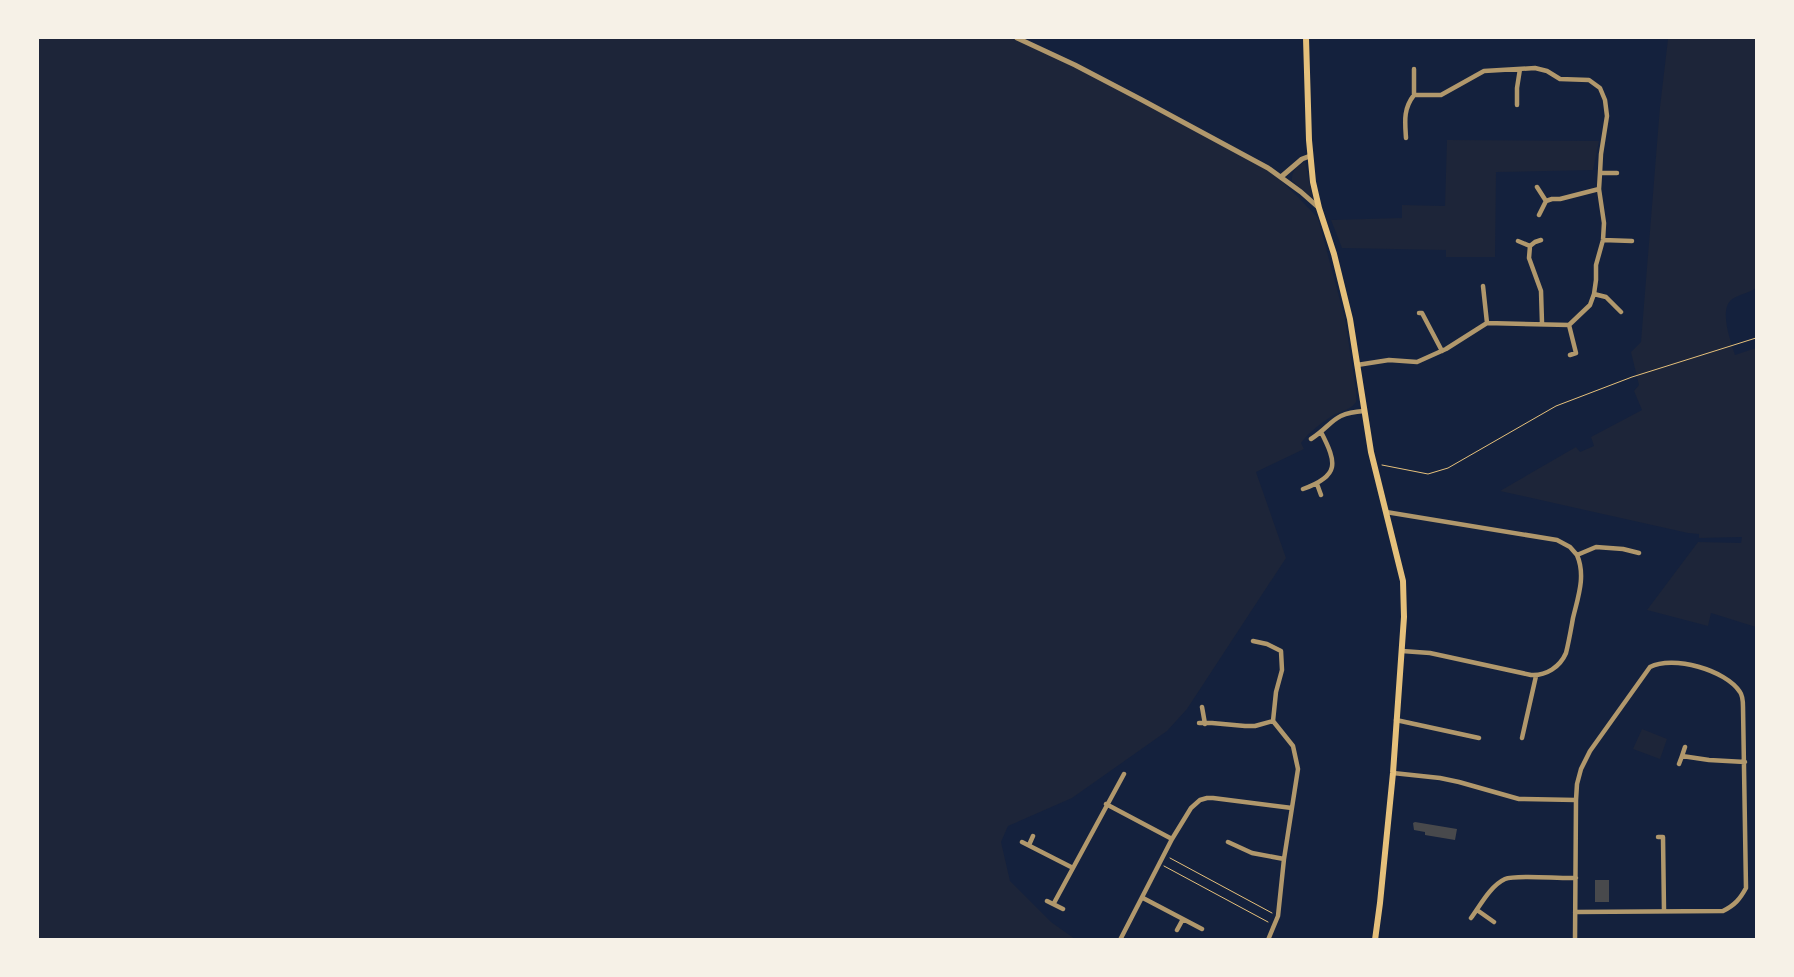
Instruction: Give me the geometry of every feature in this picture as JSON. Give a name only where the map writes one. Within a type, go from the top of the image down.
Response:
[{"type":"main road","points":[[1306,38],[1310,156],[1313,182],[1319,208],[1334,254],[1350,319],[1374,464],[1403,581],[1404,616],[1393,773],[1375,940]]},
{"type":"street","points":[[1017,38],[1075,65],[1142,100],[1281,177],[1319,208]]},
{"type":"street","points":[[1357,365],[1389,360],[1417,362],[1442,351],[1486,323],[1569,324],[1590,305],[1594,294],[1596,265],[1603,240],[1604,223],[1599,189],[1601,154],[1607,116],[1605,100],[1600,88],[1589,80],[1560,79],[1547,71],[1535,68],[1484,71],[1441,95],[1414,96]]},
{"type":"street","points":[[1406,138],[1404,115],[1408,103],[1414,96],[1414,69]]},
{"type":"street","points":[[1517,105],[1520,69]]},
{"type":"street","points":[[1281,177],[1302,159],[1310,156]]},
{"type":"street","points":[[1600,173],[1617,173]]},
{"type":"street","points":[[1537,187],[1546,201]]},
{"type":"street","points":[[1539,215],[1546,201],[1599,189]]},
{"type":"street","points":[[1541,240],[1534,242],[1530,246],[1529,258],[1541,291],[1542,324]]},
{"type":"street","points":[[1603,240],[1632,240]]},
{"type":"street","points":[[1518,241],[1530,246]]},
{"type":"street","points":[[1483,286],[1486,323]]},
{"type":"street","points":[[1594,294],[1606,297],[1621,312]]},
{"type":"street","points":[[1427,312],[1420,313],[1442,351]]},
{"type":"street","points":[[1569,324],[1576,353],[1570,355]]},
{"type":"street","points":[[1311,439],[1322,432],[1334,419],[1351,412],[1364,411]]},
{"type":"street","points":[[1303,489],[1317,484],[1329,475],[1333,462],[1332,454],[1322,432]]},
{"type":"street","points":[[1317,484],[1322,495]]},
{"type":"street","points":[[1386,512],[1557,540],[1570,547],[1577,555],[1581,564],[1581,582],[1566,653],[1562,662],[1546,673],[1536,676],[1430,652],[1402,651]]},
{"type":"street","points":[[1577,555],[1596,547],[1623,549],[1639,553]]},
{"type":"street","points":[[1253,641],[1260,645],[1276,647],[1282,651],[1282,670],[1276,692],[1273,721],[1293,746],[1298,769],[1284,859],[1278,916],[1268,940]]},
{"type":"street","points":[[1575,912],[1724,911],[1740,899],[1746,888],[1742,694],[1726,677],[1683,664],[1659,662],[1650,667],[1590,751],[1581,769],[1577,784],[1576,800],[1576,878],[1575,912],[1575,940]]},
{"type":"street","points":[[1522,738],[1536,676]]},
{"type":"street","points":[[1202,707],[1202,723],[1255,726],[1273,721]]},
{"type":"street","points":[[1396,720],[1479,738]]},
{"type":"street","points":[[1517,727],[1525,728]]},
{"type":"street","points":[[1679,764],[1684,747]]},
{"type":"street","points":[[1682,756],[1744,762]]},
{"type":"street","points":[[1393,773],[1440,778],[1519,799],[1576,800]]},
{"type":"street","points":[[1054,903],[1106,804],[1124,774]]},
{"type":"street","points":[[1120,940],[1172,839],[1191,808],[1200,800],[1206,798],[1292,808]]},
{"type":"street","points":[[1106,804],[1172,839]]},
{"type":"street","points":[[1028,846],[1033,836]]},
{"type":"street","points":[[1658,837],[1663,837],[1664,911]]},
{"type":"street","points":[[1022,842],[1073,868]]},
{"type":"street","points":[[1228,842],[1252,853],[1284,859]]},
{"type":"street","points":[[1471,918],[1496,885],[1506,878],[1576,878]]},
{"type":"street","points":[[1143,898],[1202,929]]},
{"type":"street","points":[[1046,901],[1054,903],[1063,909]]},
{"type":"street","points":[[1477,910],[1494,922]]},
{"type":"street","points":[[1177,930],[1183,919]]},
{"type":"path","points":[[1374,464],[1428,474],[1448,468],[1556,406],[1632,377],[1756,338]]},
{"type":"path","points":[[1165,855],[1278,916]]},
{"type":"path","points":[[1160,864],[1275,926]]},
{"type":"shaded area","points":[[38,38],[1016,38],[1185,123],[1268,168],[1318,218],[1345,319],[1356,402],[1348,409],[1335,414],[1311,432],[1301,443],[1304,449],[1256,472],[1286,558],[1187,709],[1167,731],[1072,798],[1008,826],[1001,842],[1010,881],[1051,922],[1075,939],[38,939]]},
{"type":"shaded area","points":[[1613,38],[1756,38],[1756,288],[1731,300],[1726,311],[1726,319],[1735,355],[1756,348],[1756,627],[1711,613],[1708,626],[1647,610],[1698,542],[1741,543],[1742,537],[1699,538],[1699,534],[1500,491],[1576,447],[1580,452],[1594,446],[1591,437],[1642,410],[1634,391],[1639,385],[1631,352],[1641,342],[1660,107],[1668,39]]},
{"type":"shaded area","points":[[1447,140],[1599,141],[1593,170],[1496,172],[1495,257],[1446,257],[1446,250],[1342,248],[1331,220],[1402,218],[1402,205],[1445,206]]},
{"type":"shaded area","points":[[1305,162],[1313,199],[1292,181],[1295,169]]},
{"type":"shaded area","points":[[1642,729],[1667,739],[1660,759],[1633,749]]},
{"type":"building","points":[[1413,823],[1457,829],[1455,840],[1425,835],[1425,832],[1414,830]]},
{"type":"building","points":[[1595,880],[1609,880],[1609,902],[1595,902]]}]
